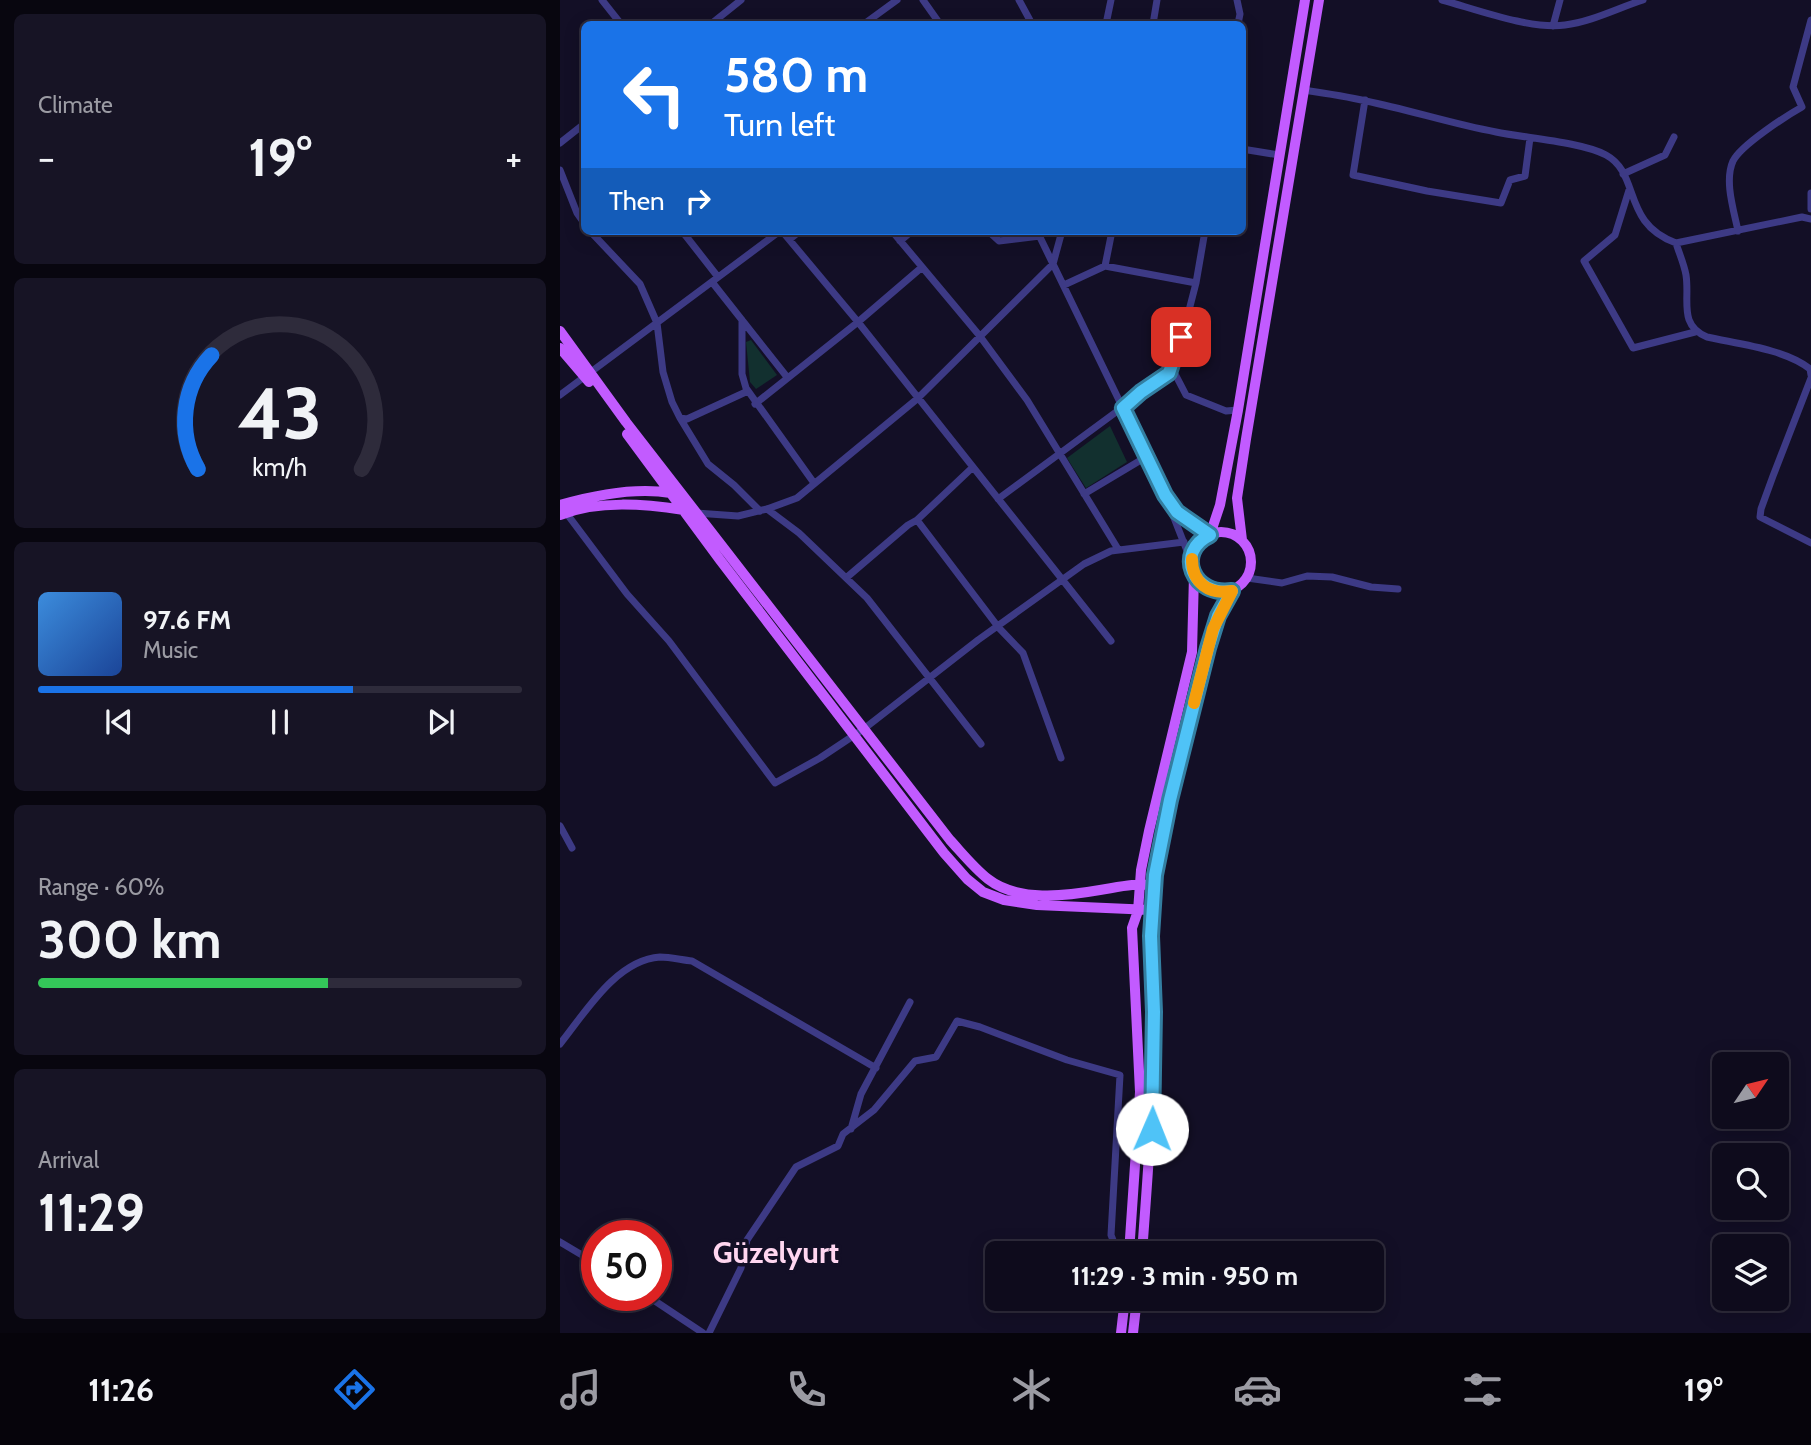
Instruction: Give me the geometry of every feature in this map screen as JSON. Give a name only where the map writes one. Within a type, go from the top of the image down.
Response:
[{"type":"main road","points":[[1210,535],[1220,505],[1238,410],[1305,0]]},
{"type":"main road","points":[[1194,575],[1203,586],[1212,591],[1232,591],[1241,586],[1247,578],[1251,558],[1242,540],[1237,498],[1319,0]]},
{"type":"main road","points":[[560,331],[683,510],[944,853],[967,879],[984,892],[1004,900],[1037,905],[1152,911]]},
{"type":"main road","points":[[560,348],[588,375],[950,840],[989,881],[1008,890],[1041,895],[1074,894],[1140,883],[1154,885]]},
{"type":"main road","points":[[561,508],[590,498],[643,491],[670,492],[685,498]]},
{"type":"main road","points":[[561,508],[634,503],[696,513]]},
{"type":"main road","points":[[1130,1241],[1140,1092],[1132,928],[1138,911],[1149,831],[1192,652],[1194,575],[1191,561],[1198,543],[1210,535],[1224,532],[1242,540]]},
{"type":"main road","points":[[1143,1241],[1152,1129],[1154,885],[1170,800],[1208,648],[1218,616],[1232,591]]},
{"type":"main road","points":[[1121,1333],[1124,1311]]},
{"type":"main road","points":[[1133,1333],[1136,1311]]},
{"type":"street","points":[[602,0],[619,21]]},
{"type":"street","points":[[715,21],[741,0]]},
{"type":"street","points":[[868,21],[897,0]]},
{"type":"street","points":[[923,0],[938,21]]},
{"type":"street","points":[[1019,0],[1030,21]]},
{"type":"street","points":[[1107,21],[1111,0]]},
{"type":"street","points":[[1154,21],[1157,0]]},
{"type":"street","points":[[1237,0],[1239,21]]},
{"type":"street","points":[[1442,0],[1492,14],[1553,26],[1581,22],[1643,0]]},
{"type":"street","points":[[1553,26],[1560,0]]},
{"type":"street","points":[[1738,231],[1729,189],[1734,160],[1768,128],[1802,107],[1793,87],[1811,20]]},
{"type":"street","points":[[1303,90],[1365,100],[1493,132],[1607,155],[1620,167],[1638,212],[1647,226],[1662,238],[1676,243],[1802,217],[1811,219]]},
{"type":"street","points":[[1365,100],[1353,175],[1502,204],[1510,180],[1525,176],[1530,138]]},
{"type":"street","points":[[560,143],[581,126]]},
{"type":"street","points":[[1623,174],[1665,155],[1674,137]]},
{"type":"street","points":[[1246,150],[1279,155]]},
{"type":"street","points":[[560,170],[581,214]]},
{"type":"street","points":[[1630,190],[1615,235],[1584,261],[1633,348],[1695,332],[1785,356],[1810,369],[1811,377],[1760,517],[1811,543]]},
{"type":"street","points":[[1811,193],[1811,209]]},
{"type":"street","points":[[594,235],[640,284],[657,323],[663,372],[672,402],[708,464],[764,510],[799,533],[867,598],[981,744]]},
{"type":"street","points":[[685,235],[742,320],[788,377]]},
{"type":"street","points":[[560,395],[776,235]]},
{"type":"street","points":[[786,235],[858,322],[1111,641]]},
{"type":"street","points":[[790,239],[795,235]]},
{"type":"street","points":[[895,235],[979,335],[1027,400],[1118,549]]},
{"type":"street","points":[[900,241],[907,235]]},
{"type":"street","points":[[992,235],[999,241],[1033,235]]},
{"type":"street","points":[[1039,235],[1165,495],[1191,561]]},
{"type":"street","points":[[696,513],[738,516],[797,498],[918,399],[979,335],[1053,264],[1061,235]]},
{"type":"street","points":[[1105,266],[1111,235]]},
{"type":"street","points":[[998,499],[1169,373],[1196,283],[1204,235]]},
{"type":"street","points":[[1676,243],[1686,275],[1688,322],[1695,332]]},
{"type":"street","points":[[1063,285],[1105,266],[1196,283]]},
{"type":"street","points":[[755,404],[921,268]]},
{"type":"street","points":[[742,320],[742,374],[748,391],[814,483]]},
{"type":"street","points":[[1172,368],[1186,395],[1226,411],[1238,410]]},
{"type":"street","points":[[680,418],[687,419],[748,391]]},
{"type":"street","points":[[1084,494],[1146,457]]},
{"type":"street","points":[[846,578],[916,520],[973,467]]},
{"type":"street","points":[[1165,495],[1177,512],[1210,535]]},
{"type":"street","points":[[561,508],[627,594],[692,671],[775,783],[820,758],[864,728],[998,625],[1084,564],[1118,549],[1184,542]]},
{"type":"street","points":[[916,520],[1023,653],[1061,758]]},
{"type":"street","points":[[1247,578],[1282,583],[1307,576],[1332,577],[1371,587],[1398,589]]},
{"type":"street","points":[[560,827],[572,848]]},
{"type":"street","points":[[560,1044],[620,973],[641,962],[660,957],[692,961],[876,1068]]},
{"type":"street","points":[[850,1130],[861,1094],[910,1002]]},
{"type":"street","points":[[709,1333],[741,1268],[747,1240],[796,1167],[838,1146],[843,1134],[874,1110],[915,1061],[936,1057],[957,1021],[1067,1060],[1120,1075],[1111,1235],[1113,1241]]},
{"type":"street","points":[[560,1242],[581,1254]]},
{"type":"street","points":[[670,1311],[702,1333]]},
{"type":"green space","points":[[751,340],[777,375],[756,389],[750,382],[746,342]]},
{"type":"green space","points":[[1110,426],[1127,462],[1086,488],[1067,458]]},
{"type":"slow traffic","points":[[1192,559],[1192,570],[1203,586],[1212,591],[1232,591],[1213,629],[1194,703]]},
{"type":"district","name":"Güzelyurt","points":[[776,1252]]},
{"type":"route","points":[[1152,1129],[1154,1012],[1151,936],[1155,875],[1170,800],[1208,648],[1218,616],[1232,591],[1212,591],[1196,579],[1191,561],[1193,551],[1198,543],[1210,535],[1177,512],[1165,495],[1123,408],[1169,373],[1177,357],[1181,337]]}]
